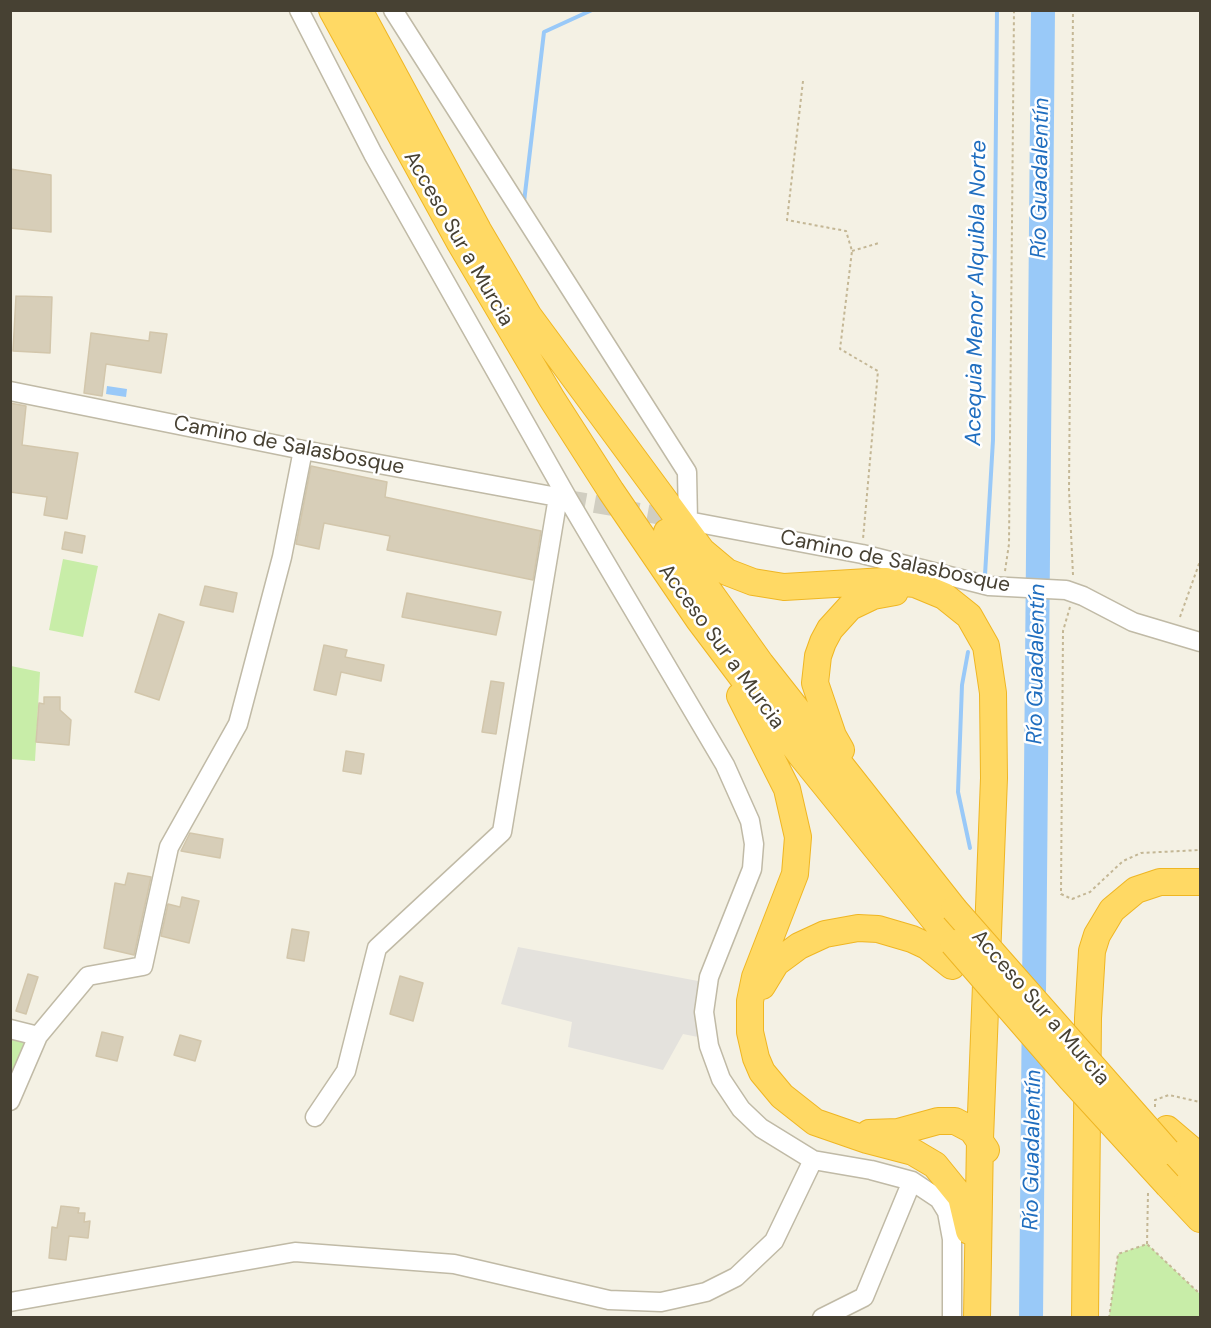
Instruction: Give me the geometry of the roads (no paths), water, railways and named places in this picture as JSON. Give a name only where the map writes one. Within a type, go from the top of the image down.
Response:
[{"type":"highway","name":"Acceso Sur a Murcia","points":[[332,10],[405,146],[534,369],[605,482],[699,620],[866,838],[952,955],[1071,1079],[1200,1219]]},
{"type":"highway","name":"Acceso Sur a Murcia","points":[[359,10],[437,157],[528,315],[596,425],[675,544],[762,664],[954,909],[1018,984],[1167,1140],[1200,1186]]},
{"type":"highway","points":[[528,315],[702,551],[727,572],[753,582],[790,587],[885,581],[915,584],[944,596],[969,616],[986,646],[993,693],[986,1313]]},
{"type":"highway","points":[[910,855],[833,736],[815,682],[818,656],[830,629],[840,617],[850,608],[873,596],[900,592],[925,595],[969,616]]},
{"type":"highway","points":[[699,620],[772,757],[787,789],[796,822],[799,856],[795,874],[755,977],[750,1001],[750,1032],[756,1058],[762,1072],[782,1096],[815,1122],[913,1152],[935,1165],[946,1176],[961,1197],[986,1313]]},
{"type":"highway","points":[[986,1313],[988,1158],[980,1138],[992,874]]},
{"type":"highway","points":[[1085,1317],[1088,1018],[1092,951],[1097,935],[1112,910],[1136,890],[1160,882],[1200,882]]},
{"type":"highway","points":[[750,1032],[759,994],[777,963],[799,946],[825,934],[858,928],[896,933],[952,955]]},
{"type":"highway","points":[[835,1130],[883,1133],[946,1120],[962,1124],[980,1138]]},
{"type":"highway","points":[[1167,1140],[1200,1157]]},
{"type":"street","points":[[299,10],[373,154],[563,498],[725,765],[750,821],[754,844],[752,869],[709,977],[705,1012],[709,1046],[721,1079],[741,1109],[761,1128],[813,1160],[871,1170],[912,1181],[939,1199],[947,1212],[952,1239],[952,1317]]},
{"type":"street","name":"Camino de Salasbosque","points":[[393,10],[687,472],[688,521],[862,554],[1004,587],[1070,591],[1133,622],[1200,642]]},
{"type":"street","name":"Camino de Salasbosque","points":[[10,391],[303,450],[563,498]]},
{"type":"street","points":[[10,1101],[38,1036],[88,976],[143,966],[169,848],[238,724],[282,557],[303,450]]},
{"type":"street","points":[[315,1116],[346,1071],[377,948],[502,832],[563,498]]},
{"type":"street","points":[[10,1029],[38,1036]]},
{"type":"street","points":[[10,1302],[295,1252],[454,1264],[609,1300],[661,1302],[706,1292],[736,1277],[759,1256],[774,1241],[813,1160]]},
{"type":"street","points":[[822,1317],[864,1297],[912,1181]]},
{"type":"water","points":[[107,386],[127,389],[126,397],[106,394]]},
{"type":"waterway","points":[[524,202],[544,32],[592,10]]},
{"type":"waterway","name":"Acequia Menor Alquibla Norte","points":[[985,575],[993,440],[997,10]]},
{"type":"waterway","name":"Río Guadalentín","points":[[1031,1318],[1043,10]]},
{"type":"waterway","name":"Acequia Menor Alquibla Norte","points":[[968,652],[962,685],[958,792],[970,848]]},
{"type":"tunnel","points":[[568,499],[684,520]]}]
